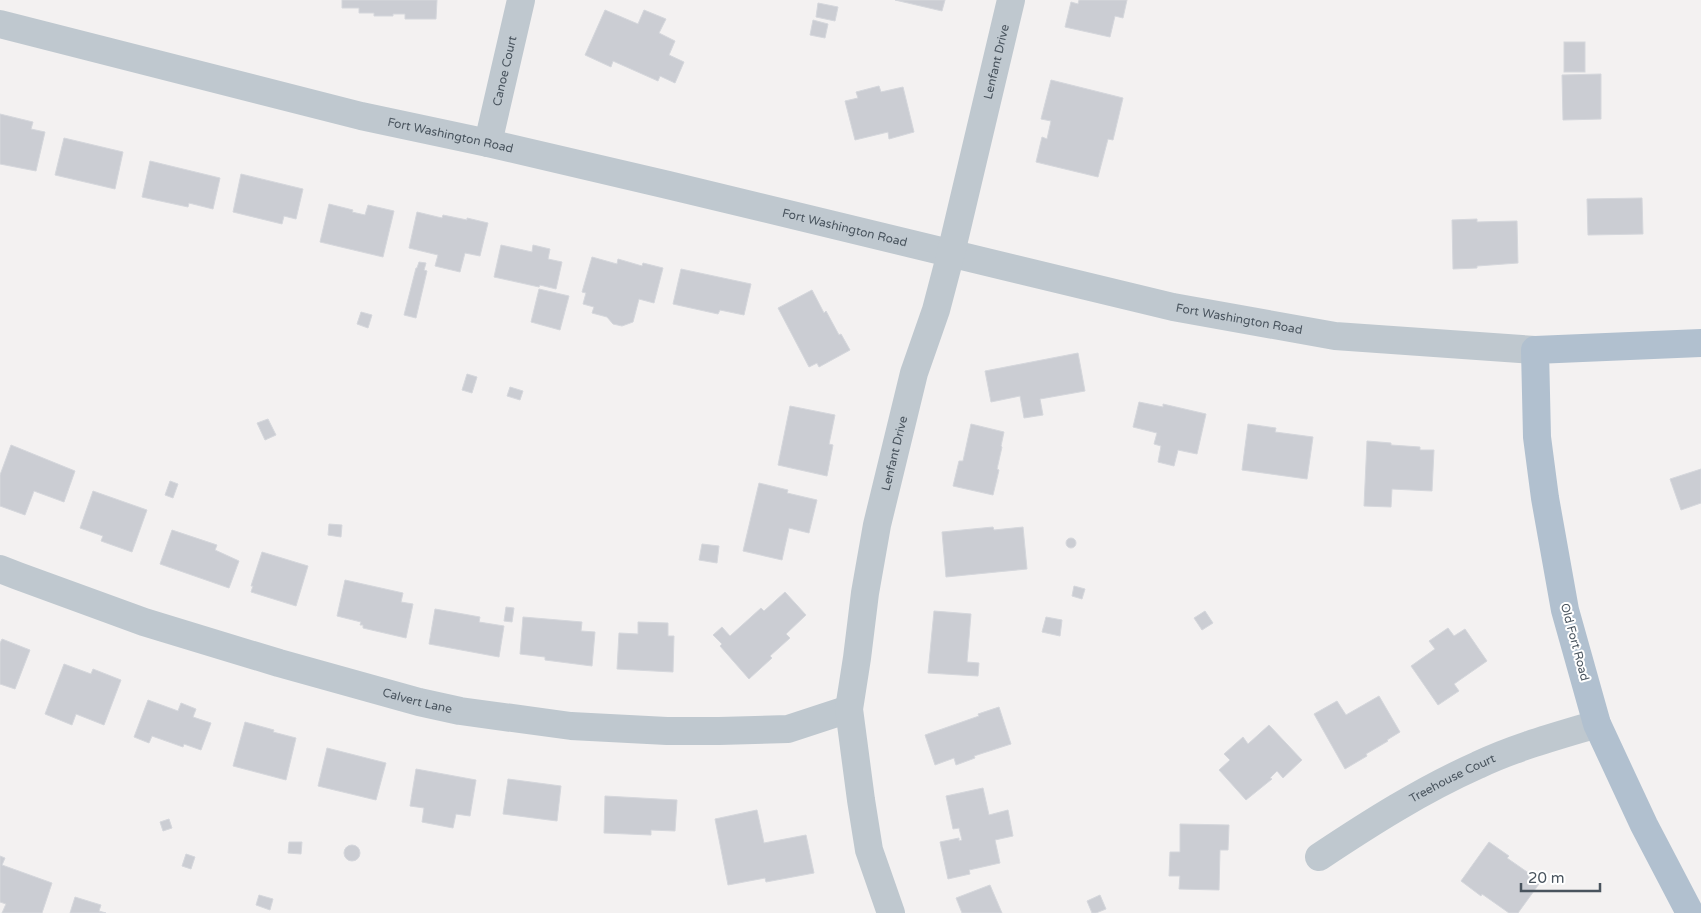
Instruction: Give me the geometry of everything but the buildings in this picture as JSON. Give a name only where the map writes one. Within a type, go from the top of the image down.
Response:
[{"type":"main road","name":"Fort Washington Road","points":[[1535,350],[1701,343]]},
{"type":"main road","name":"Old Fort Road","points":[[1535,350],[1537,437],[1544,498],[1565,610],[1597,724],[1644,825],[1690,913]]},
{"type":"street","name":"Canoe Court","points":[[488,143],[521,0]]},
{"type":"street","name":"Lenfant Drive","points":[[891,913],[869,850],[860,800],[849,709],[858,658],[865,593],[877,525],[914,373],[936,310],[951,253],[1011,0]]},
{"type":"street","name":"Fort Washington Road","points":[[0,24],[360,116],[488,143],[1173,308],[1336,336],[1535,350]]},
{"type":"street","name":"Calvert Lane","points":[[0,569],[144,622],[335,679],[460,711],[571,726],[667,731],[719,731],[788,729],[849,709]]},
{"type":"street","name":"Treehouse Court","points":[[1319,857],[1395,808],[1471,768],[1520,748],[1597,724]]}]
